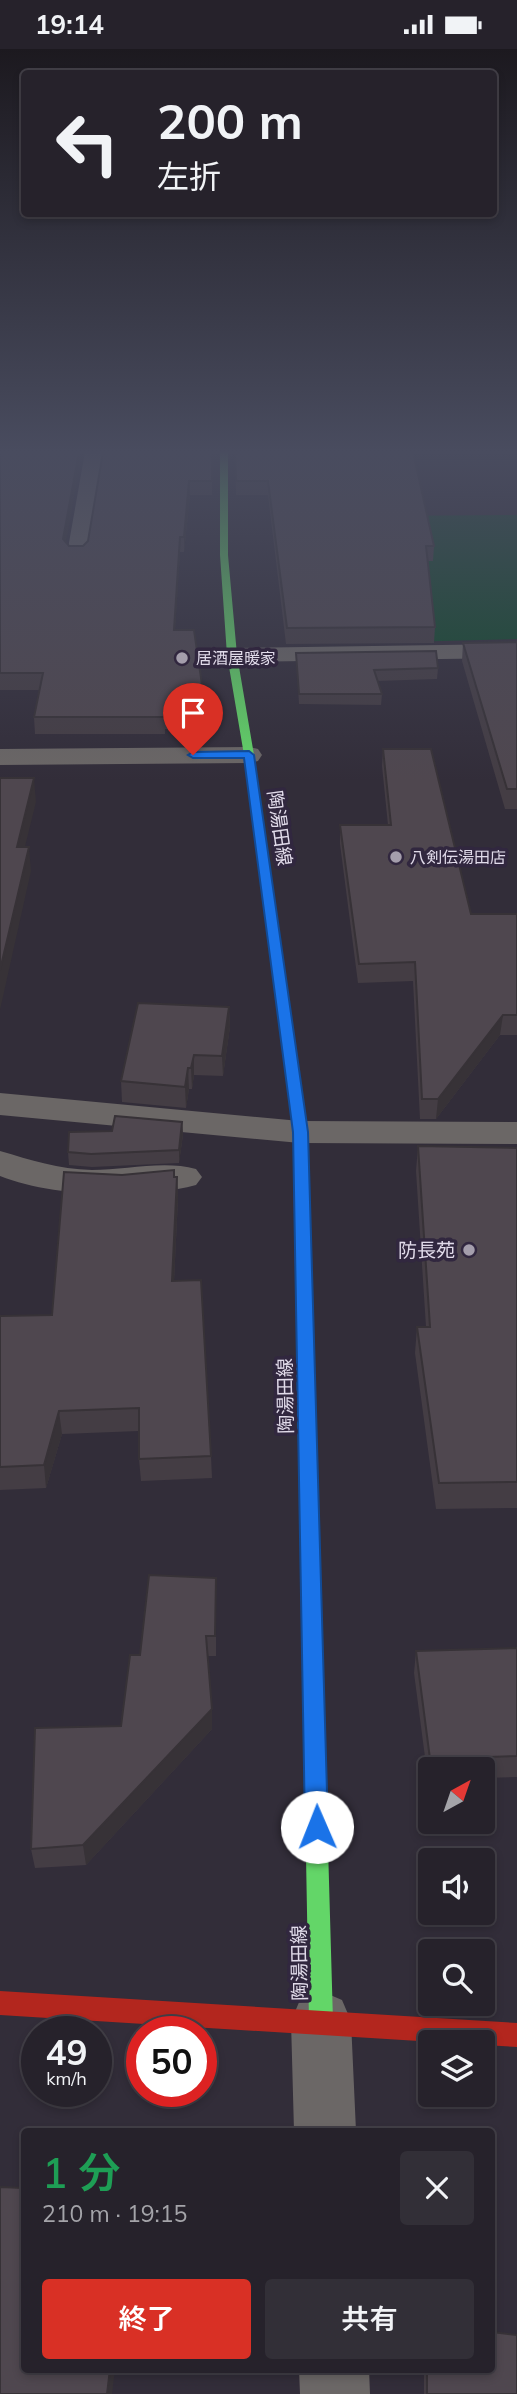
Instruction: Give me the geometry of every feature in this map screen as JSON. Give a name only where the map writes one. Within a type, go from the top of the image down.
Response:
[{"type":"main road","name":"陶湯田線","points":[[0,2003],[321,2021],[300,1132],[249,755],[232,655],[225,561]]},
{"type":"main road","points":[[321,2021],[517,2035]]},
{"type":"street","points":[[232,655],[517,651]]},
{"type":"street","points":[[0,757],[249,755]]},
{"type":"street","points":[[0,1104],[300,1132],[517,1133]]},
{"type":"street","points":[[0,1163],[22,1173],[89,1183],[183,1177]]},
{"type":"street","points":[[321,2021],[325,2128]]},
{"type":"street","points":[[334,2373],[335,2394]]},
{"type":"green space","points":[[388,561],[517,561],[517,639],[403,642]]},
{"type":"building","points":[[0,561],[178,561],[174,630],[194,630],[206,712],[164,712],[164,717],[34,717],[43,673],[0,673]]},
{"type":"building","points":[[278,561],[428,561],[435,627],[287,628]]},
{"type":"building","points":[[517,642],[517,789],[507,789],[463,643]]},
{"type":"building","points":[[436,651],[438,668],[374,670],[382,694],[299,694],[296,653]]},
{"type":"building","points":[[383,749],[431,749],[471,914],[517,914],[517,1015],[503,1015],[438,1099],[422,1099],[415,962],[359,964],[340,825],[391,825]]},
{"type":"building","points":[[0,778],[34,778],[17,847],[29,847],[0,970]]},
{"type":"building","points":[[138,1003],[229,1007],[222,1056],[194,1055],[191,1068],[188,1068],[185,1087],[121,1081]]},
{"type":"building","points":[[115,1116],[182,1122],[179,1150],[91,1154],[68,1152],[69,1132],[112,1131]]},
{"type":"building","points":[[418,1146],[517,1148],[517,1482],[439,1483],[417,1327],[430,1327]]},
{"type":"building","points":[[174,1170],[174,1177],[177,1177],[172,1281],[201,1280],[211,1456],[139,1459],[139,1408],[59,1411],[44,1465],[0,1467],[0,1316],[52,1315],[64,1172],[122,1175]]},
{"type":"building","points":[[149,1575],[216,1578],[215,1636],[206,1636],[212,1709],[83,1845],[31,1849],[35,1728],[121,1726],[130,1655],[140,1655]]},
{"type":"building","points":[[517,1648],[517,1756],[430,1757],[416,1651]]},
{"type":"building","points":[[0,2187],[21,2188],[21,2373],[110,2373],[107,2394],[0,2394]]},
{"type":"building","points":[[495,2332],[517,2335],[517,2394],[427,2394],[427,2373],[495,2373]]},
{"type":"traffic: fast","points":[[225,561],[232,655],[249,755],[300,1132],[301,1162]]},
{"type":"traffic: fast","points":[[312,1637],[321,2021]]},
{"type":"traffic: jam","points":[[301,1162],[312,1637]]},
{"type":"traffic: jam","points":[[0,2003],[517,2035]]},
{"type":"place","name":"居酒屋暖家","points":[[182,658]]},
{"type":"place","name":"八剣伝湯田店","points":[[396,857]]},
{"type":"place","name":"防長苑","points":[[469,1250]]},
{"type":"route","points":[[193,755],[249,755],[300,1132],[317,1827]]}]
